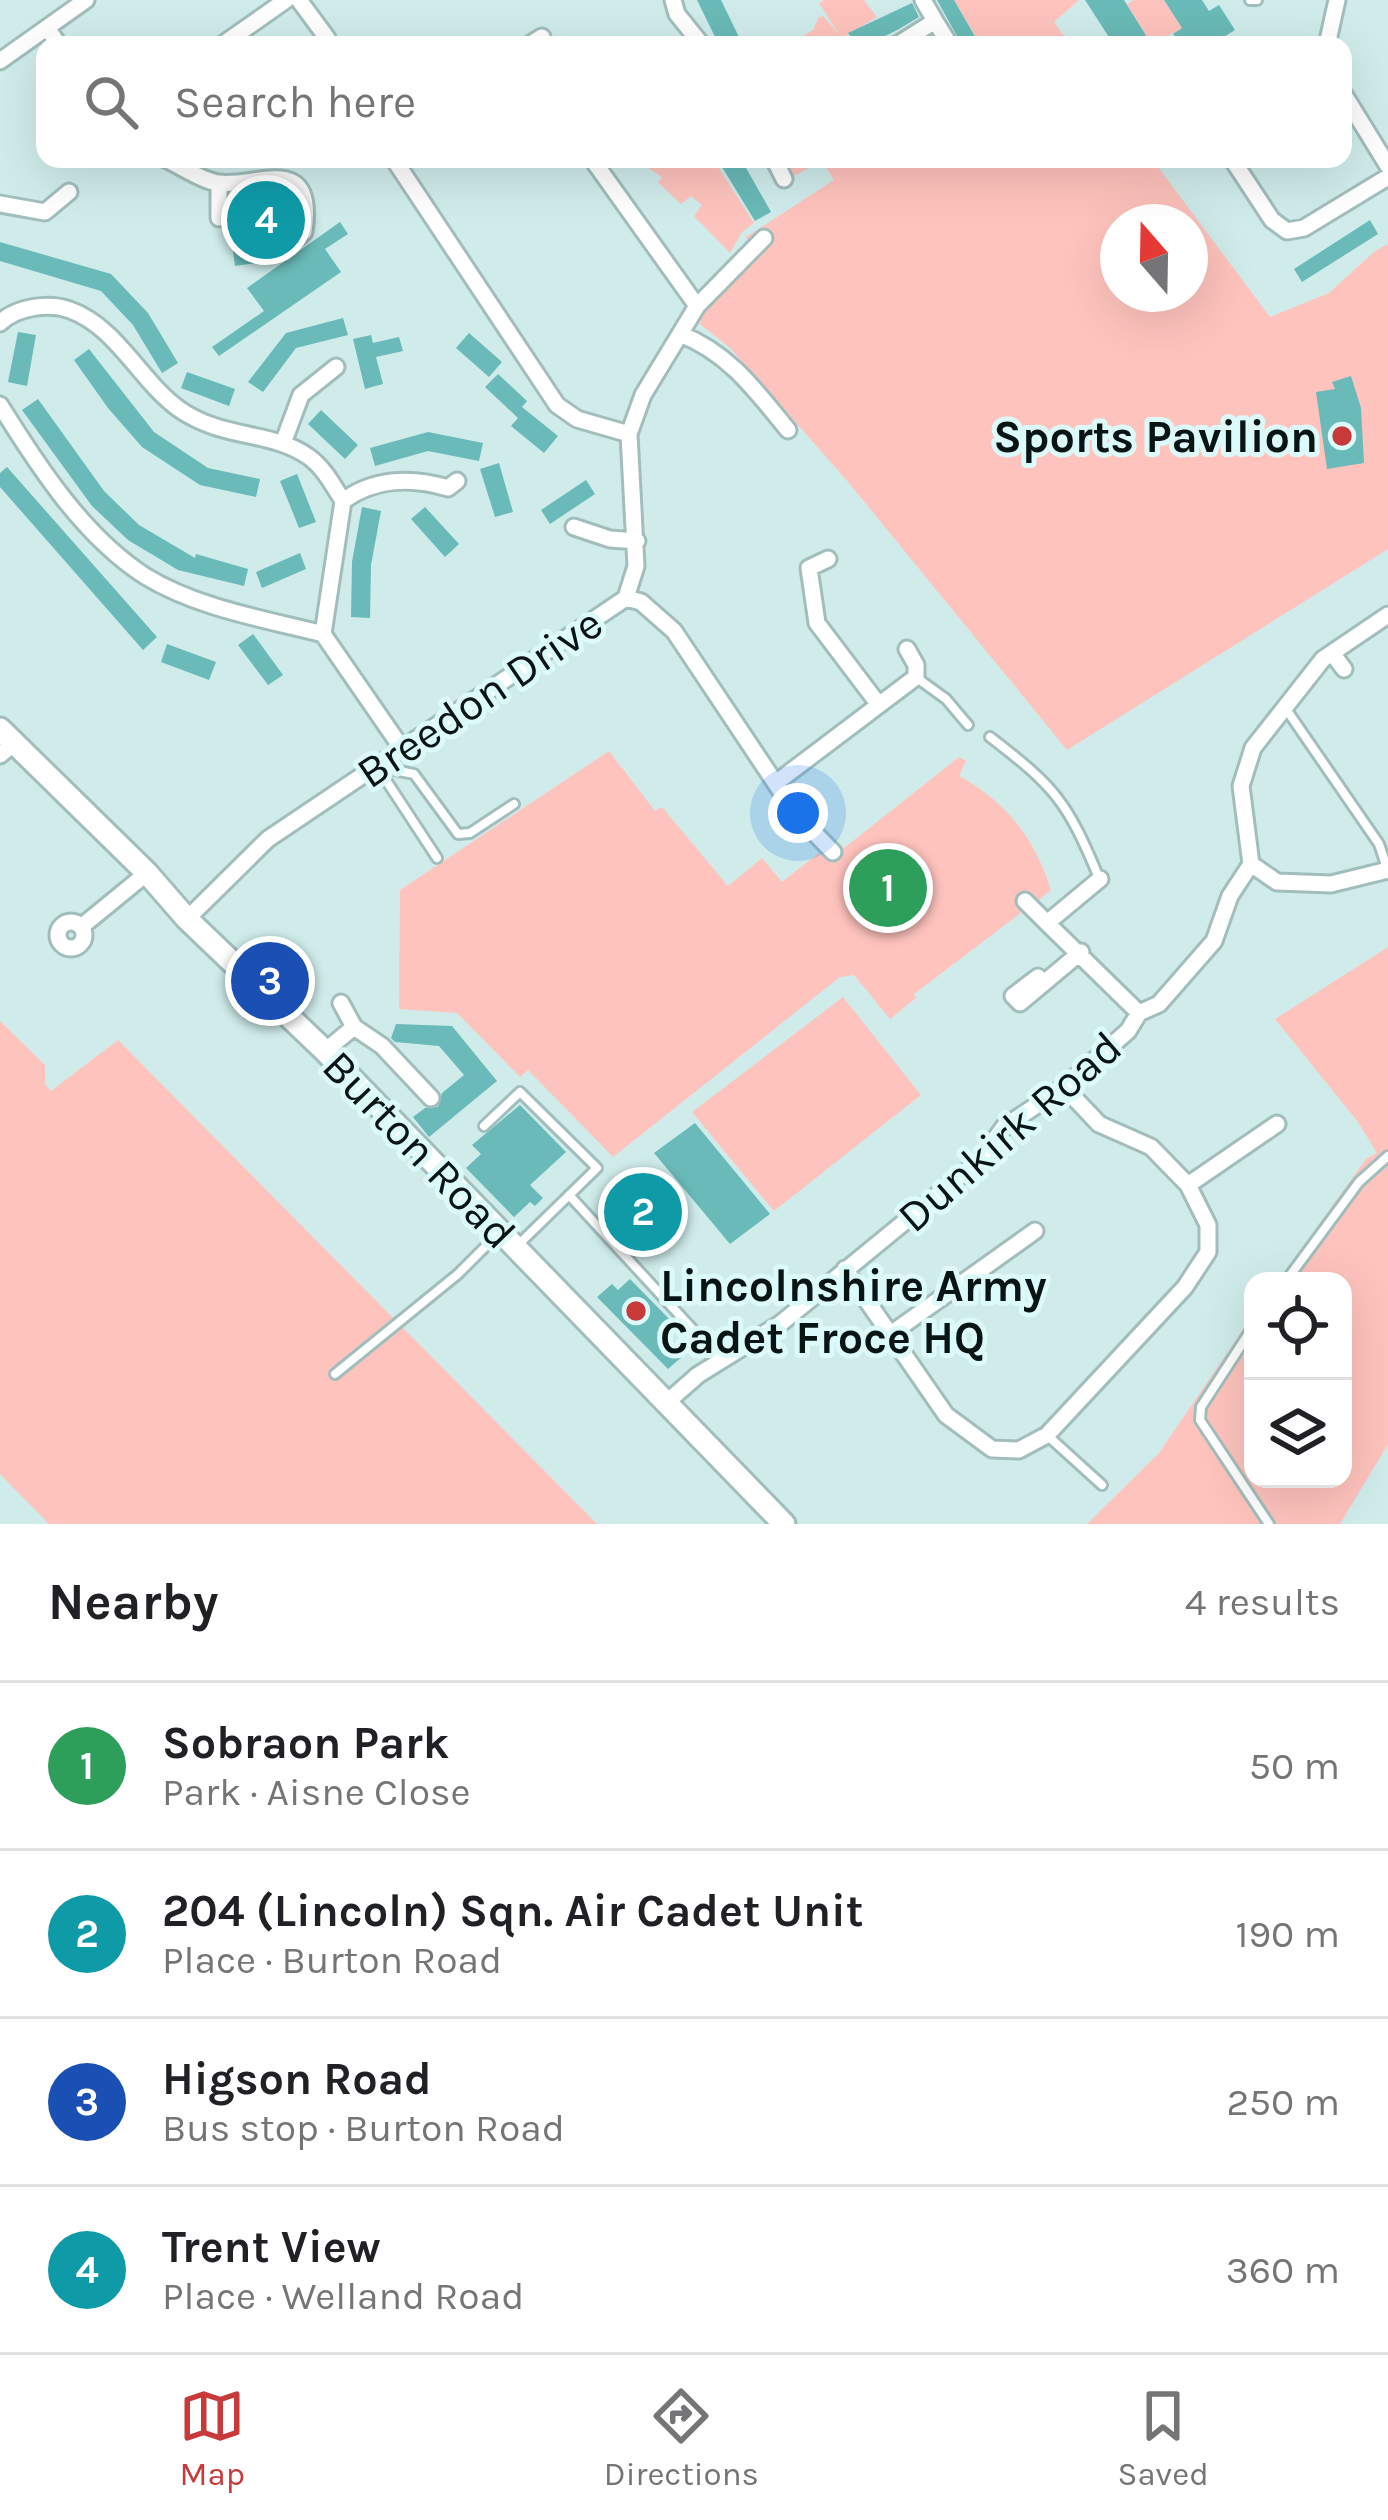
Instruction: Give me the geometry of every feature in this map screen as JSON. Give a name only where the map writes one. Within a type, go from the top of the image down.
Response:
[{"type":"main road","name":"Burton Road","points":[[5,742],[147,873],[187,919],[325,1051],[784,1524]]},
{"type":"street","points":[[0,62],[86,0]]},
{"type":"street","points":[[235,36],[286,0]]},
{"type":"street","points":[[299,0],[326,36]]},
{"type":"street","points":[[673,0],[677,14],[695,36]]},
{"type":"street","points":[[923,0],[944,36]]},
{"type":"street","points":[[1330,36],[1337,0]]},
{"type":"street","points":[[910,36],[935,22]]},
{"type":"street","points":[[47,28],[53,36]]},
{"type":"street","points":[[1352,108],[1388,166]]},
{"type":"street","points":[[185,168],[219,183],[275,176],[297,189],[308,210],[304,232],[284,249]]},
{"type":"street","points":[[400,168],[557,405],[577,419],[628,434]]},
{"type":"street","points":[[598,168],[697,306]]},
{"type":"street","points":[[779,168],[784,179]]},
{"type":"street","points":[[1238,168],[1272,220],[1287,231],[1304,228],[1388,177]]},
{"type":"street","points":[[219,183],[220,218]]},
{"type":"street","points":[[0,203],[45,212],[69,192]]},
{"type":"street","name":"Breedon Drive","points":[[187,919],[268,839],[626,598],[636,566],[637,541],[628,434],[651,380],[697,306],[764,238]]},
{"type":"street","points":[[0,323],[7,316],[37,307],[66,308],[94,322],[178,409],[218,431],[284,443],[310,458],[343,500],[323,634]]},
{"type":"street","points":[[680,334],[730,362],[788,430]]},
{"type":"street","points":[[284,443],[301,395],[336,367]]},
{"type":"street","points":[[0,405],[34,461],[113,551],[146,577],[201,602],[323,634],[403,750]]},
{"type":"street","points":[[343,500],[362,487],[395,481],[425,481],[448,488],[457,481]]},
{"type":"street","points":[[574,527],[610,539],[637,541]]},
{"type":"street","points":[[828,559],[809,568],[817,623],[879,705]]},
{"type":"street","points":[[626,598],[641,602],[674,631],[796,814],[832,852]]},
{"type":"street","points":[[1388,615],[1323,659],[1253,748],[1241,786],[1251,864],[1276,882],[1331,884],[1388,870]]},
{"type":"street","points":[[778,782],[916,677],[916,665],[907,649]]},
{"type":"street","points":[[1332,653],[1344,669]]},
{"type":"street","name":"Dunkirk Road","points":[[664,1404],[721,1360],[780,1324],[980,1160],[1004,1127],[1064,1087],[1128,1031],[1139,1013],[1159,1004],[1214,941],[1230,896],[1251,864]]},
{"type":"street","points":[[81,926],[147,873]]},
{"type":"street","points":[[1047,923],[1100,879]]},
{"type":"street","points":[[1025,901],[1139,1013]]},
{"type":"street","points":[[1043,984],[1081,952]]},
{"type":"street","points":[[341,1003],[354,1027],[382,1046],[431,1098]]},
{"type":"street","points":[[325,1051],[354,1027]]},
{"type":"street","points":[[844,1269],[946,1415],[992,1449],[1019,1450],[1047,1435],[1185,1287],[1208,1252],[1208,1225],[1188,1185],[1151,1147],[1099,1124],[1064,1087]]},
{"type":"street","points":[[1188,1185],[1276,1124]]},
{"type":"street","points":[[892,1333],[1035,1232]]},
{"type":"lane","points":[[916,677],[932,686],[968,725]]},
{"type":"lane","points":[[1285,707],[1378,844],[1388,870]]},
{"type":"lane","points":[[990,737],[1047,781],[1065,804],[1100,879]]},
{"type":"lane","points":[[378,767],[414,774],[458,834],[470,833],[514,804]]},
{"type":"lane","points":[[378,767],[437,858]]},
{"type":"lane","points":[[335,1374],[389,1326],[569,1195],[597,1168],[520,1092],[484,1126]]},
{"type":"lane","points":[[1293,1272],[1359,1182],[1388,1156]]},
{"type":"lane","points":[[569,1195],[721,1360]]},
{"type":"lane","points":[[1244,1341],[1201,1407],[1199,1420],[1269,1524]]},
{"type":"lane","points":[[1047,1435],[1102,1484]]},
{"type":"shaded area","points":[[864,0],[877,17],[845,36],[803,36],[823,16],[839,34],[819,3]]},
{"type":"shaded area","points":[[954,0],[1079,0],[1054,22],[1064,36],[976,36]]},
{"type":"shaded area","points":[[1164,0],[1182,28],[1168,36],[1147,36],[1127,4]]},
{"type":"shaded area","points":[[648,168],[719,168],[754,223],[742,232],[730,253],[694,216],[702,205],[691,196],[681,204],[658,182],[662,177]]},
{"type":"shaded area","points":[[787,168],[809,168],[792,177]]},
{"type":"shaded area","points":[[826,168],[1159,168],[1186,204],[1100,204],[1100,312],[1208,312],[1208,234],[1270,317],[1329,293],[1388,244],[1388,549],[1067,750],[849,483],[730,348],[700,324],[715,296],[753,254],[746,237],[834,180]]},
{"type":"shaded area","points":[[609,751],[655,811],[662,807],[728,886],[762,858],[782,882],[820,852],[826,858],[844,848],[959,757],[966,761],[959,776],[1017,824],[1037,854],[1051,890],[1039,900],[1032,893],[1017,906],[1022,912],[914,994],[916,998],[890,1019],[854,975],[840,977],[613,1157],[528,1070],[520,1077],[457,1013],[399,1009],[400,890]]},
{"type":"shaded area","points":[[1388,947],[1388,1444],[1340,1524],[1087,1524],[1159,1453],[1244,1328],[1244,1488],[1352,1488],[1352,1272],[1284,1272],[1366,1159],[1377,1153],[1358,1122],[1275,1019]]},
{"type":"shaded area","points":[[843,997],[921,1095],[774,1211],[692,1112]]},
{"type":"shaded area","points":[[0,1021],[45,1065],[45,1084],[51,1091],[118,1040],[597,1524],[49,1524],[0,1474]]},
{"type":"building","points":[[697,0],[721,0],[739,36],[715,36]]},
{"type":"building","points":[[937,0],[954,0],[975,36],[957,36]]},
{"type":"building","points":[[1085,0],[1124,0],[1146,36],[1108,36]]},
{"type":"building","points":[[1164,0],[1202,0],[1209,11],[1219,5],[1235,30],[1225,36],[1174,36],[1182,28]]},
{"type":"building","points":[[912,3],[919,17],[885,36],[848,33]]},
{"type":"building","points":[[723,168],[746,168],[771,212],[755,221]]},
{"type":"building","points":[[280,202],[284,233],[267,237],[270,261],[235,266],[231,236],[251,234],[247,206]]},
{"type":"building","points":[[1370,220],[1378,234],[1302,282],[1294,269]]},
{"type":"building","points":[[340,222],[348,234],[325,249],[341,272],[219,356],[212,347],[264,311],[247,288]]},
{"type":"building","points":[[0,242],[111,274],[148,313],[178,363],[162,373],[133,325],[101,291],[0,261]]},
{"type":"building","points":[[343,318],[348,335],[296,348],[263,392],[248,382],[286,333]]},
{"type":"building","points":[[18,332],[36,335],[27,386],[8,382]]},
{"type":"building","points":[[469,333],[502,362],[489,377],[456,348]]},
{"type":"building","points":[[371,335],[373,343],[399,337],[403,351],[376,357],[383,384],[365,389],[353,339]]},
{"type":"building","points":[[89,349],[154,432],[208,468],[260,479],[256,497],[200,485],[142,447],[74,360]]},
{"type":"building","points":[[187,372],[235,389],[229,406],[181,388]]},
{"type":"building","points":[[498,374],[527,401],[522,407],[558,436],[544,453],[511,426],[518,418],[485,387]]},
{"type":"building","name":"Sports Pavilion","points":[[1351,376],[1361,408],[1364,463],[1327,469],[1316,392],[1335,389],[1332,382]]},
{"type":"building","points":[[38,399],[104,491],[139,525],[195,558],[196,554],[248,569],[244,586],[178,570],[128,540],[92,506],[22,410]]},
{"type":"building","points":[[321,410],[358,445],[345,459],[308,424]]},
{"type":"building","points":[[428,432],[483,443],[479,461],[428,451],[375,466],[370,448]]},
{"type":"building","points":[[499,463],[513,512],[495,517],[480,469]]},
{"type":"building","points":[[7,467],[157,637],[143,650],[0,487],[0,473]]},
{"type":"building","points":[[297,474],[316,522],[299,528],[280,481]]},
{"type":"building","points":[[586,480],[595,494],[550,524],[541,510]]},
{"type":"building","points":[[362,507],[381,511],[371,565],[370,618],[351,617],[352,562]]},
{"type":"building","points":[[425,507],[459,544],[445,557],[411,519]]},
{"type":"building","points":[[300,553],[306,569],[262,588],[256,572]]},
{"type":"building","points":[[253,634],[283,675],[268,685],[238,645]]},
{"type":"building","points":[[167,644],[216,662],[209,680],[161,662]]},
{"type":"building","points":[[396,1024],[452,1026],[497,1081],[429,1137],[413,1117],[425,1108],[438,1107],[442,1093],[464,1075],[439,1046],[395,1042],[391,1038]]},
{"type":"building","points":[[520,1105],[566,1152],[530,1185],[543,1198],[535,1206],[530,1202],[514,1217],[466,1168],[481,1154],[472,1145]]},
{"type":"building","points":[[695,1123],[770,1214],[730,1244],[654,1153]]},
{"type":"building","points":[[639,1191],[666,1218],[648,1236],[621,1207]]},
{"type":"building","name":"Lincolnshire Army Cadet Froce HQ","points":[[630,1279],[675,1325],[664,1335],[684,1355],[668,1369],[597,1297],[612,1284],[618,1290]]},
{"type":"place","name":"Trent View","points":[[266,220]]},
{"type":"place","name":"Sports Pavilion","points":[[1342,436]]},
{"type":"place","name":"Sobraon Park","points":[[888,888]]},
{"type":"place","name":"Higson Road","points":[[270,981]]},
{"type":"place","name":"204 (Lincoln) Sqn. Air Cadet Unit","points":[[643,1212]]},
{"type":"place","name":"Lincolnshire Army Cadet Froce HQ","points":[[636,1311]]}]
